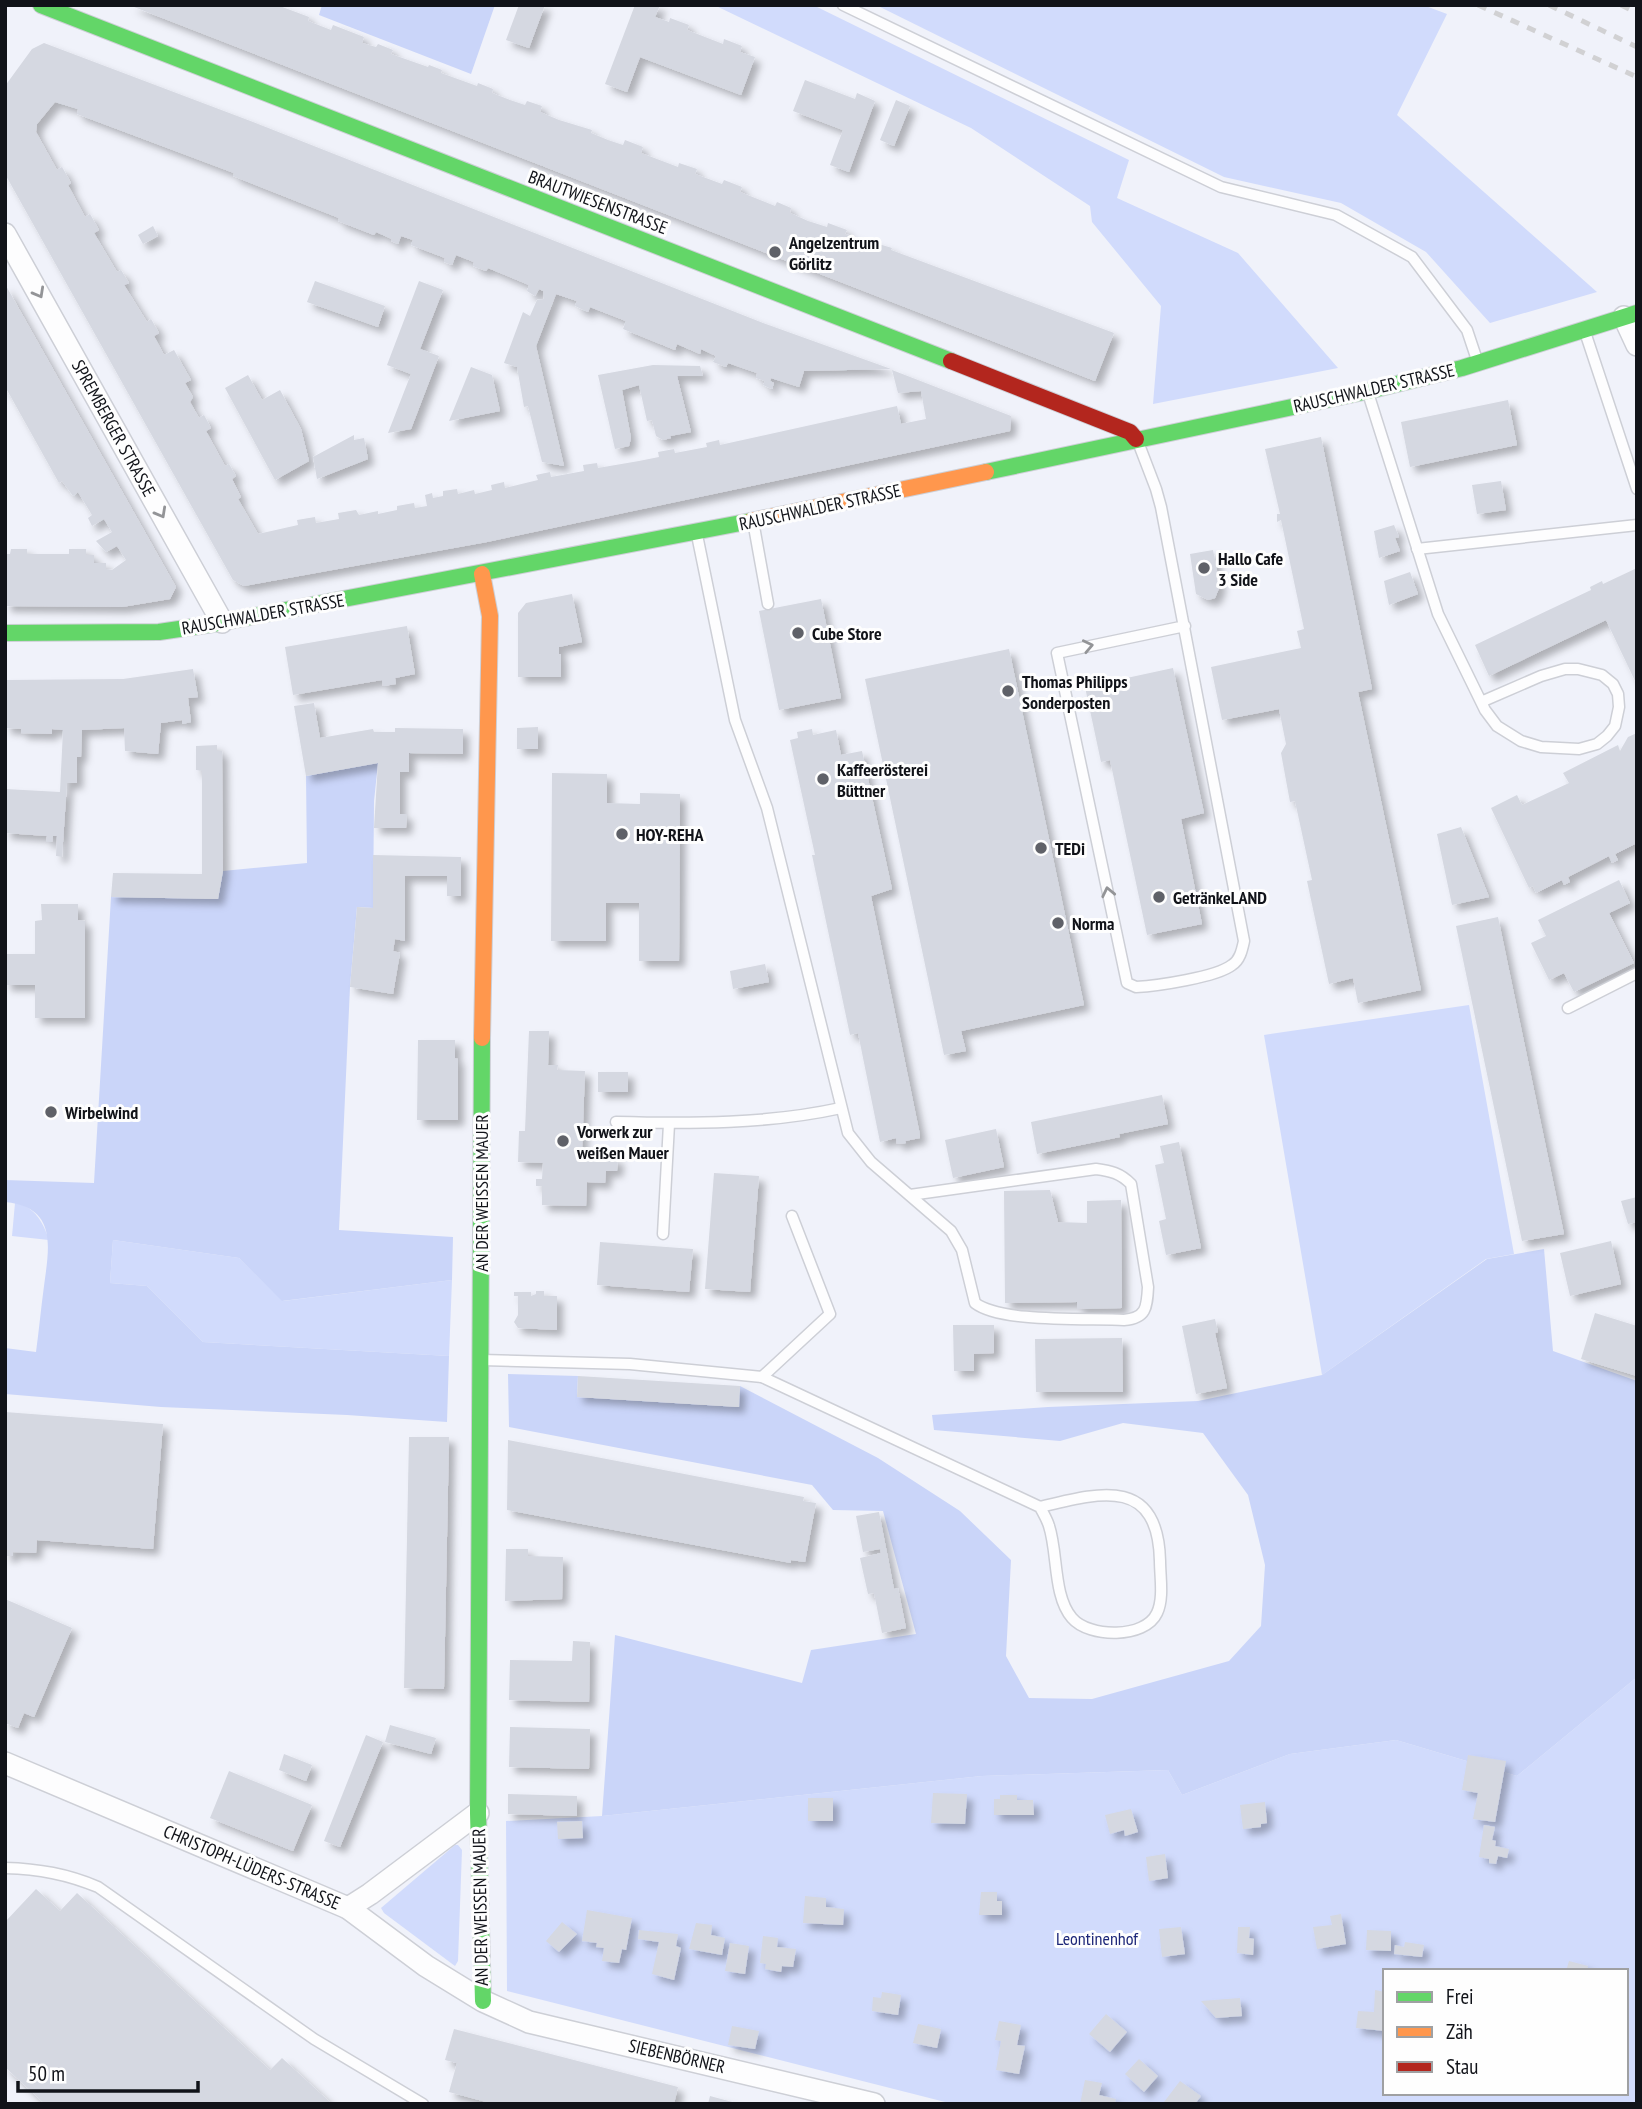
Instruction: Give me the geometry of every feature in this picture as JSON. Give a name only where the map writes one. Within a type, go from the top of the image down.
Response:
[{"type":"street","name":"BRAUTWIESENSTRASSE","points":[[41,5],[1082,412],[1130,432],[1136,439]]},
{"type":"street","name":"SPREMBERGER STRASSE","points":[[5,234],[222,622]]},
{"type":"street","name":"RAUSCHWALDER STRASSE","points":[[5,633],[159,632],[697,533],[1368,391],[1478,363],[1630,315],[1637,345]]},
{"type":"street","name":"AN DER WEISSEN MAUER","points":[[482,574],[490,616],[482,1037],[480,1360],[478,1813],[483,2001]]},
{"type":"street","name":"CHRISTOPH-LÜDERS-STRASSE","points":[[5,1763],[348,1908],[426,1966],[483,2001]]},
{"type":"street","name":"AN DER WEISSEN MAUER","points":[[348,1908],[478,1813]]},
{"type":"street","name":"SIEBENBÖRNER","points":[[483,2001],[529,2022],[874,2104]]},
{"type":"lane","points":[[843,5],[1221,187],[1336,215],[1412,257],[1467,330],[1478,363]]},
{"type":"lane","points":[[1584,329],[1637,489]]},
{"type":"lane","points":[[1368,391],[1438,614],[1481,702],[1497,726],[1521,741],[1541,747],[1578,749],[1597,744],[1615,726],[1619,707],[1618,694],[1613,684],[1602,675],[1578,669],[1565,669],[1541,676],[1481,702]]},
{"type":"lane","points":[[1136,439],[1156,489],[1185,626],[1244,941],[1240,955],[1233,965],[1212,974],[1136,986],[1127,983],[1057,653],[1185,626]]},
{"type":"lane","points":[[753,521],[768,604]]},
{"type":"lane","points":[[1417,550],[1637,525]]},
{"type":"lane","points":[[697,533],[735,720],[767,808],[848,1133],[872,1162],[909,1195],[951,1231],[962,1250],[975,1303],[982,1308],[1005,1315],[1124,1320],[1135,1319],[1143,1314],[1148,1301],[1148,1287],[1131,1184],[1123,1176],[1096,1168],[909,1195]]},
{"type":"lane","points":[[1568,1008],[1637,972]]},
{"type":"lane","points":[[616,1122],[669,1124],[798,1118],[841,1108]]},
{"type":"lane","points":[[663,1234],[669,1124]]},
{"type":"lane","points":[[762,1377],[830,1314],[792,1216]]},
{"type":"lane","points":[[480,1360],[630,1364],[762,1377],[1040,1507],[1091,1494],[1115,1494],[1129,1498],[1141,1505],[1160,1543],[1161,1599],[1157,1615],[1148,1624],[1138,1628],[1106,1633],[1080,1627],[1063,1603],[1049,1526],[1040,1507]]},
{"type":"lane","points":[[5,1868],[59,1873],[98,1887],[314,2039],[423,2104]]},
{"type":"green space","points":[[714,5],[813,5],[1129,160],[1117,198],[1238,253],[1338,368],[1153,404],[1161,306],[1092,222],[1090,206],[971,128]]},
{"type":"green space","points":[[876,5],[1423,5],[1447,14],[1397,115],[1597,292],[1490,323],[1426,252],[1341,203],[1224,177]]},
{"type":"green space","points":[[1469,1005],[1514,1254],[1486,1259],[1322,1375],[1264,1035]]},
{"type":"green space","points":[[15,1203],[33,1212],[49,1240],[12,1236]]},
{"type":"green space","points":[[113,1240],[239,1258],[283,1301],[452,1280],[449,1356],[203,1342],[147,1286],[110,1283]]},
{"type":"green space","name":"Leontinenhof","points":[[1637,1677],[1637,2104],[953,2104],[507,1991],[506,1821],[602,1816],[982,1776],[1168,1770],[1182,1795],[1290,1754],[1396,1740],[1517,1776]]},
{"type":"green space","points":[[455,1845],[462,1850],[458,1961],[455,1966],[381,1908]]},
{"type":"shaded area","points":[[322,5],[495,5],[471,74],[319,15]]},
{"type":"shaded area","points":[[378,763],[374,801],[373,908],[357,907],[350,987],[339,1230],[453,1237],[452,1280],[282,1301],[239,1258],[113,1240],[110,1283],[147,1286],[203,1342],[449,1356],[447,1422],[161,1407],[5,1394],[5,1348],[36,1352],[48,1244],[42,1221],[34,1212],[22,1205],[5,1202],[5,1180],[94,1183],[111,897],[218,899],[223,871],[307,863],[306,776]]},
{"type":"shaded area","points":[[1544,1249],[1553,1351],[1637,1381],[1637,1677],[1517,1776],[1396,1740],[1290,1754],[1182,1795],[1168,1770],[982,1776],[602,1816],[615,1635],[802,1683],[811,1650],[916,1634],[883,1511],[833,1510],[812,1485],[509,1427],[508,1374],[578,1376],[577,1397],[738,1407],[740,1386],[878,1458],[960,1511],[1011,1560],[1006,1656],[1029,1698],[1092,1699],[1229,1661],[1261,1626],[1265,1565],[1248,1495],[1203,1433],[1123,1423],[1060,1441],[934,1430],[932,1415],[1198,1401],[1322,1375],[1487,1259]]},
{"type":"building","points":[[129,5],[277,5],[309,17],[308,21],[331,30],[333,25],[364,37],[362,43],[376,47],[378,44],[393,50],[391,54],[428,67],[429,65],[442,70],[441,73],[477,86],[478,83],[493,89],[492,93],[510,100],[525,105],[527,101],[542,106],[540,112],[592,130],[591,133],[608,140],[623,145],[625,140],[643,147],[641,153],[678,167],[679,163],[697,169],[695,174],[722,184],[724,180],[742,187],[740,192],[775,206],[777,202],[791,208],[790,213],[808,221],[827,227],[828,223],[847,230],[845,234],[892,248],[891,250],[1114,333],[1095,381]]},
{"type":"building","points":[[519,5],[545,5],[529,48],[506,40]]},
{"type":"building","points":[[635,5],[660,5],[655,17],[669,22],[670,18],[689,25],[687,30],[723,44],[724,39],[742,46],[740,52],[755,57],[741,95],[640,57],[627,92],[605,84]]},
{"type":"building","points":[[44,43],[253,122],[763,323],[891,369],[804,371],[799,387],[771,378],[770,381],[774,383],[772,389],[763,385],[765,381],[756,378],[757,373],[728,363],[726,367],[713,362],[716,356],[701,349],[700,354],[677,344],[675,350],[623,329],[626,321],[590,307],[588,312],[575,306],[577,301],[556,294],[536,346],[564,466],[542,462],[528,406],[524,407],[517,367],[504,363],[523,312],[530,316],[537,300],[544,299],[543,291],[539,289],[535,296],[527,291],[529,285],[488,268],[486,271],[473,266],[474,262],[456,255],[452,265],[444,262],[445,258],[411,245],[413,240],[401,236],[398,244],[376,232],[374,235],[338,221],[339,218],[233,176],[234,173],[77,114],[78,109],[55,102],[37,124],[36,132],[57,170],[62,167],[85,217],[90,214],[99,230],[94,233],[117,272],[121,270],[129,283],[124,285],[147,322],[151,319],[159,333],[154,336],[164,355],[174,350],[191,380],[185,383],[193,397],[190,402],[199,418],[204,415],[211,428],[206,431],[225,466],[229,464],[236,476],[232,479],[241,497],[238,499],[258,534],[298,525],[297,520],[315,517],[316,523],[339,519],[338,513],[356,510],[359,515],[378,511],[378,514],[414,503],[415,508],[427,506],[425,495],[432,493],[433,498],[443,496],[443,491],[457,489],[458,494],[474,490],[475,494],[492,490],[491,485],[504,482],[505,488],[538,480],[536,475],[550,472],[551,477],[584,471],[583,465],[597,463],[598,468],[639,461],[659,457],[658,452],[674,449],[675,453],[707,447],[706,443],[719,440],[720,445],[897,406],[901,424],[926,419],[921,391],[898,393],[892,370],[1011,416],[1010,431],[487,542],[244,586],[233,580],[5,174],[5,86],[32,49]]},
{"type":"building","points":[[805,80],[855,99],[857,93],[875,101],[849,172],[830,165],[843,130],[793,111]]},
{"type":"building","points":[[896,100],[910,106],[894,146],[880,140]]},
{"type":"building","points":[[153,226],[158,236],[143,244],[138,235]]},
{"type":"building","points":[[315,281],[385,306],[378,327],[307,302]]},
{"type":"building","points":[[419,281],[443,290],[420,349],[439,356],[411,429],[388,433],[411,374],[387,365]]},
{"type":"building","points":[[5,284],[176,587],[170,599],[122,607],[5,606],[5,554],[10,554],[11,549],[27,549],[27,554],[69,554],[69,549],[86,549],[86,555],[94,555],[94,563],[106,563],[106,569],[112,570],[126,560],[117,546],[106,552],[96,541],[112,532],[104,519],[92,526],[88,518],[92,515],[78,492],[73,496],[62,481],[59,483],[7,390],[5,391]]},
{"type":"building","points":[[653,365],[700,366],[703,376],[677,376],[691,432],[663,440],[656,436],[652,420],[647,421],[639,385],[622,390],[631,438],[629,446],[615,449],[598,375]]},
{"type":"building","points":[[471,367],[492,375],[500,411],[449,421]]},
{"type":"building","points":[[248,375],[262,400],[280,390],[301,429],[309,461],[275,480],[225,388]]},
{"type":"building","points":[[1508,400],[1517,445],[1410,467],[1401,422]]},
{"type":"building","points":[[354,435],[354,440],[364,438],[368,459],[317,479],[313,457]]},
{"type":"building","points":[[1321,437],[1372,689],[1358,692],[1421,990],[1358,1003],[1353,978],[1329,984],[1307,881],[1312,880],[1295,801],[1290,802],[1281,753],[1286,744],[1279,709],[1222,720],[1211,667],[1301,648],[1297,631],[1304,629],[1281,520],[1277,522],[1277,514],[1280,514],[1265,449]]},
{"type":"building","points":[[1501,481],[1506,510],[1477,514],[1472,485]]},
{"type":"building","points":[[1394,525],[1399,537],[1395,538],[1400,551],[1379,558],[1374,531]]},
{"type":"building","name":"Hallo Cafe 3 Side","points":[[1213,550],[1220,586],[1215,598],[1208,600],[1196,594],[1190,554]]},
{"type":"building","points":[[1637,568],[1637,685],[1606,620],[1489,676],[1475,645],[1591,590],[1590,587],[1602,581],[1603,584]]},
{"type":"building","points":[[1410,572],[1418,594],[1389,605],[1384,581]]},
{"type":"building","points":[[572,594],[582,642],[559,647],[561,677],[518,677],[518,613],[526,603]]},
{"type":"building","points":[[821,599],[841,698],[779,710],[759,611]]},
{"type":"building","points":[[407,626],[415,674],[395,678],[396,684],[383,686],[382,680],[293,695],[285,647]]},
{"type":"building","points":[[1009,649],[1084,1005],[961,1031],[966,1051],[944,1055],[865,679]]},
{"type":"building","points":[[1173,668],[1204,813],[1181,819],[1202,924],[1147,935],[1110,760],[1101,762],[1085,687]]},
{"type":"building","points":[[193,669],[198,697],[188,698],[191,722],[182,724],[182,720],[161,723],[158,754],[125,751],[124,728],[82,730],[81,757],[77,757],[77,783],[67,783],[62,857],[56,856],[57,836],[53,836],[52,842],[46,842],[47,836],[5,833],[5,789],[60,792],[63,730],[52,729],[52,734],[21,733],[21,729],[5,728],[5,680],[123,679]]},
{"type":"building","points":[[314,703],[320,738],[373,729],[374,732],[395,732],[395,728],[463,729],[463,754],[409,753],[409,772],[400,772],[400,814],[407,814],[406,828],[374,828],[378,763],[306,776],[294,706]]},
{"type":"building","points":[[538,727],[538,749],[517,749],[517,728]]},
{"type":"building","points":[[812,729],[813,735],[836,730],[841,755],[862,751],[892,889],[871,896],[920,1135],[920,1138],[905,1141],[906,1143],[897,1144],[896,1138],[880,1142],[858,1033],[850,1035],[790,740],[798,738],[797,732]]},
{"type":"building","points":[[1637,733],[1637,843],[1615,854],[1618,860],[1612,863],[1609,856],[1568,877],[1570,882],[1564,885],[1562,880],[1536,893],[1533,886],[1529,888],[1491,808],[1517,795],[1522,805],[1569,783],[1563,773],[1618,745],[1620,751],[1628,737]]},
{"type":"building","points":[[217,745],[217,751],[222,751],[223,871],[218,899],[111,897],[113,873],[202,874],[202,771],[196,770],[196,746]]},
{"type":"building","points":[[552,773],[607,774],[607,803],[640,804],[640,793],[680,794],[679,961],[639,961],[639,903],[606,903],[606,941],[551,941]]},
{"type":"building","points":[[1461,827],[1489,897],[1452,905],[1437,834]]},
{"type":"building","points":[[373,855],[461,857],[461,896],[447,896],[447,876],[405,876],[405,941],[395,939],[393,951],[400,953],[393,994],[350,987],[357,907],[373,908]]},
{"type":"building","points":[[1619,880],[1630,903],[1609,913],[1634,963],[1574,992],[1564,973],[1549,980],[1531,943],[1546,936],[1538,920]]},
{"type":"building","points":[[41,904],[78,904],[78,920],[85,921],[85,1018],[35,1018],[35,985],[5,985],[5,954],[35,954],[35,921],[42,920]]},
{"type":"building","points":[[1498,917],[1564,1234],[1522,1241],[1456,926]]},
{"type":"building","points":[[765,964],[769,982],[733,989],[730,971]]},
{"type":"building","name":"Vorwerk zur weißen Mauer","points":[[529,1031],[549,1031],[548,1065],[558,1065],[557,1070],[585,1071],[582,1151],[606,1152],[606,1157],[618,1158],[617,1171],[606,1171],[605,1183],[587,1182],[586,1206],[542,1205],[542,1186],[536,1186],[536,1179],[542,1179],[543,1163],[518,1162],[519,1131],[525,1131]]},
{"type":"building","points":[[418,1040],[455,1040],[455,1058],[458,1059],[458,1120],[417,1120]]},
{"type":"building","points":[[598,1072],[628,1072],[628,1092],[598,1092]]},
{"type":"building","points":[[1162,1095],[1168,1124],[1037,1154],[1031,1122]]},
{"type":"building","points":[[996,1129],[1004,1167],[953,1178],[945,1140]]},
{"type":"building","points":[[1179,1142],[1201,1248],[1166,1255],[1159,1221],[1166,1219],[1155,1165],[1164,1163],[1160,1146]]},
{"type":"building","points":[[714,1173],[759,1176],[750,1292],[705,1289]]},
{"type":"building","points":[[1050,1190],[1058,1222],[1087,1223],[1087,1201],[1121,1200],[1122,1308],[1077,1309],[1077,1302],[1005,1303],[1004,1191]]},
{"type":"building","points":[[1637,1197],[1637,1222],[1628,1224],[1621,1201]]},
{"type":"building","points":[[1611,1241],[1621,1284],[1570,1296],[1560,1253]]},
{"type":"building","points":[[600,1242],[693,1249],[689,1292],[597,1285]]},
{"type":"building","points":[[536,1291],[544,1291],[544,1296],[557,1296],[557,1330],[518,1328],[514,1322],[518,1315],[518,1296],[514,1296],[514,1292],[531,1292],[531,1296],[536,1294]]},
{"type":"building","points":[[1595,1313],[1637,1326],[1637,1376],[1581,1359]]},
{"type":"building","points":[[1215,1319],[1218,1332],[1215,1333],[1227,1388],[1196,1394],[1182,1326]]},
{"type":"building","points":[[953,1325],[994,1325],[994,1353],[974,1354],[974,1371],[954,1371]]},
{"type":"building","points":[[1122,1338],[1123,1392],[1036,1392],[1035,1339]]},
{"type":"building","points":[[578,1376],[740,1386],[739,1407],[577,1397]]},
{"type":"building","points":[[5,1412],[163,1424],[153,1549],[37,1540],[36,1553],[13,1552],[13,1556],[5,1556]]},
{"type":"building","points":[[409,1437],[449,1437],[444,1689],[404,1688]]},
{"type":"building","points":[[508,1440],[804,1497],[803,1501],[816,1503],[805,1562],[791,1560],[791,1563],[507,1510]]},
{"type":"building","points":[[879,1512],[894,1589],[898,1588],[906,1628],[882,1633],[874,1593],[868,1594],[860,1558],[881,1553],[880,1549],[863,1552],[856,1516]]},
{"type":"building","points":[[506,1549],[528,1549],[528,1556],[563,1557],[562,1599],[505,1601]]},
{"type":"building","points":[[5,1599],[72,1628],[34,1717],[24,1713],[18,1728],[5,1723]]},
{"type":"building","points":[[573,1641],[590,1642],[589,1702],[509,1700],[510,1660],[572,1661]]},
{"type":"building","points":[[390,1725],[436,1738],[431,1754],[385,1742]]},
{"type":"building","points":[[510,1727],[590,1729],[589,1769],[509,1767]]},
{"type":"building","points":[[366,1735],[383,1742],[340,1847],[324,1841]]},
{"type":"building","points":[[284,1754],[312,1765],[306,1781],[279,1770]]},
{"type":"building","points":[[1468,1755],[1506,1761],[1495,1822],[1473,1819],[1478,1793],[1462,1790]]},
{"type":"building","points":[[229,1771],[312,1805],[293,1851],[210,1818]]},
{"type":"building","points":[[933,1793],[967,1794],[965,1824],[931,1823]]},
{"type":"building","points":[[508,1794],[577,1796],[577,1816],[508,1814]]},
{"type":"building","points":[[1000,1795],[1017,1795],[1017,1800],[1033,1800],[1034,1815],[994,1815],[994,1799],[1000,1799]]},
{"type":"building","points":[[808,1798],[833,1798],[833,1821],[808,1821]]},
{"type":"building","points":[[1265,1802],[1267,1823],[1261,1824],[1261,1827],[1243,1829],[1240,1805]]},
{"type":"building","points":[[1131,1809],[1138,1832],[1125,1836],[1124,1830],[1110,1834],[1105,1815]]},
{"type":"building","points":[[582,1821],[583,1838],[558,1839],[557,1822]]},
{"type":"building","points":[[1484,1825],[1495,1827],[1492,1840],[1496,1841],[1495,1846],[1509,1849],[1507,1858],[1498,1856],[1496,1864],[1479,1857]]},
{"type":"building","points":[[1165,1854],[1168,1878],[1149,1881],[1146,1857]]},
{"type":"building","points":[[36,1889],[60,1911],[77,1893],[270,2070],[282,2058],[332,2104],[45,2104],[5,2067],[5,1922]]},
{"type":"building","points":[[981,1892],[997,1892],[997,1901],[1002,1901],[1002,1915],[979,1915]]},
{"type":"building","points":[[805,1896],[826,1898],[826,1907],[844,1909],[843,1925],[803,1923]]},
{"type":"building","points":[[587,1910],[632,1918],[626,1950],[622,1949],[619,1963],[602,1961],[604,1948],[596,1947],[597,1943],[582,1941]]},
{"type":"building","points":[[1341,1914],[1346,1944],[1317,1949],[1313,1927],[1332,1925],[1330,1916]]},
{"type":"building","points":[[562,1922],[577,1934],[559,1952],[546,1941]]},
{"type":"building","points":[[696,1923],[712,1925],[711,1935],[725,1938],[722,1955],[689,1949]]},
{"type":"building","points":[[1181,1927],[1185,1954],[1162,1957],[1159,1929]]},
{"type":"building","points":[[1238,1927],[1250,1927],[1249,1938],[1254,1939],[1253,1955],[1237,1953]]},
{"type":"building","points":[[639,1930],[678,1934],[676,1946],[681,1948],[674,1980],[652,1974],[659,1942],[638,1939]]},
{"type":"building","points":[[1367,1930],[1391,1931],[1391,1951],[1366,1950]]},
{"type":"building","points":[[763,1936],[778,1938],[777,1947],[796,1949],[793,1967],[782,1966],[781,1972],[765,1969],[766,1964],[760,1963]]},
{"type":"building","points":[[1405,1942],[1424,1945],[1422,1957],[1394,1954],[1395,1945],[1404,1947]]},
{"type":"building","points":[[730,1943],[749,1946],[745,1974],[725,1971]]},
{"type":"building","points":[[1569,1961],[1588,1966],[1587,1969],[1567,1969]]},
{"type":"building","points":[[1375,1990],[1383,1992],[1383,2031],[1356,2028],[1358,2011],[1374,2012]]},
{"type":"building","points":[[882,1992],[901,1995],[898,2015],[872,2011],[873,1997],[881,1998]]},
{"type":"building","points":[[1240,1998],[1242,2016],[1216,2018],[1201,2001]]},
{"type":"building","points":[[1106,2014],[1127,2032],[1110,2052],[1089,2034]]},
{"type":"building","points":[[999,2021],[1021,2025],[1017,2045],[1025,2046],[1019,2074],[996,2070],[1001,2041],[995,2040]]},
{"type":"building","points":[[918,2024],[941,2029],[937,2048],[913,2043]]},
{"type":"building","points":[[732,2026],[759,2031],[755,2049],[728,2045]]},
{"type":"building","points":[[454,2029],[678,2087],[674,2104],[494,2104],[449,2092],[457,2063],[445,2060]]},
{"type":"building","points":[[1139,2059],[1158,2076],[1144,2092],[1125,2074]]},
{"type":"building","points":[[1085,2080],[1102,2083],[1099,2095],[1116,2099],[1115,2104],[1080,2104]]},
{"type":"building","points":[[1180,2081],[1201,2096],[1195,2104],[1164,2102]]},
{"type":"building","points":[[710,2096],[736,2103],[736,2104],[708,2104]]},
{"type":"railway","points":[[1478,5],[1637,77]]},
{"type":"railway","points":[[1549,5],[1637,47]]},
{"type":"railway","points":[[1621,5],[1637,13]]},
{"type":"traffic: fast","points":[[41,5],[951,361]]},
{"type":"traffic: fast","points":[[986,472],[1368,391],[1462,368],[1637,313]]},
{"type":"traffic: fast","points":[[5,633],[159,632],[213,624],[751,521]]},
{"type":"traffic: fast","points":[[482,1038],[478,1813],[483,2001]]},
{"type":"traffic: slow","points":[[751,521],[986,472]]},
{"type":"traffic: slow","points":[[482,574],[490,616],[482,1038]]},
{"type":"traffic: jam","points":[[951,361],[1130,432],[1136,439]]},
{"type":"place","name":"Angelzentrum Görlitz","points":[[775,252]]},
{"type":"place","name":"Hallo Cafe 3 Side","points":[[1204,568]]},
{"type":"place","name":"Cube Store","points":[[798,633]]},
{"type":"place","name":"Thomas Philipps Sonderposten","points":[[1008,691]]},
{"type":"place","name":"Kaffeerösterei Büttner","points":[[823,779]]},
{"type":"place","name":"HOY-REHA","points":[[622,834]]},
{"type":"place","name":"TEDi","points":[[1041,848]]},
{"type":"place","name":"GetränkeLAND","points":[[1159,897]]},
{"type":"place","name":"Norma","points":[[1058,923]]},
{"type":"place","name":"Wirbelwind","points":[[51,1112]]},
{"type":"place","name":"Vorwerk zur weißen Mauer","points":[[563,1141]]}]
